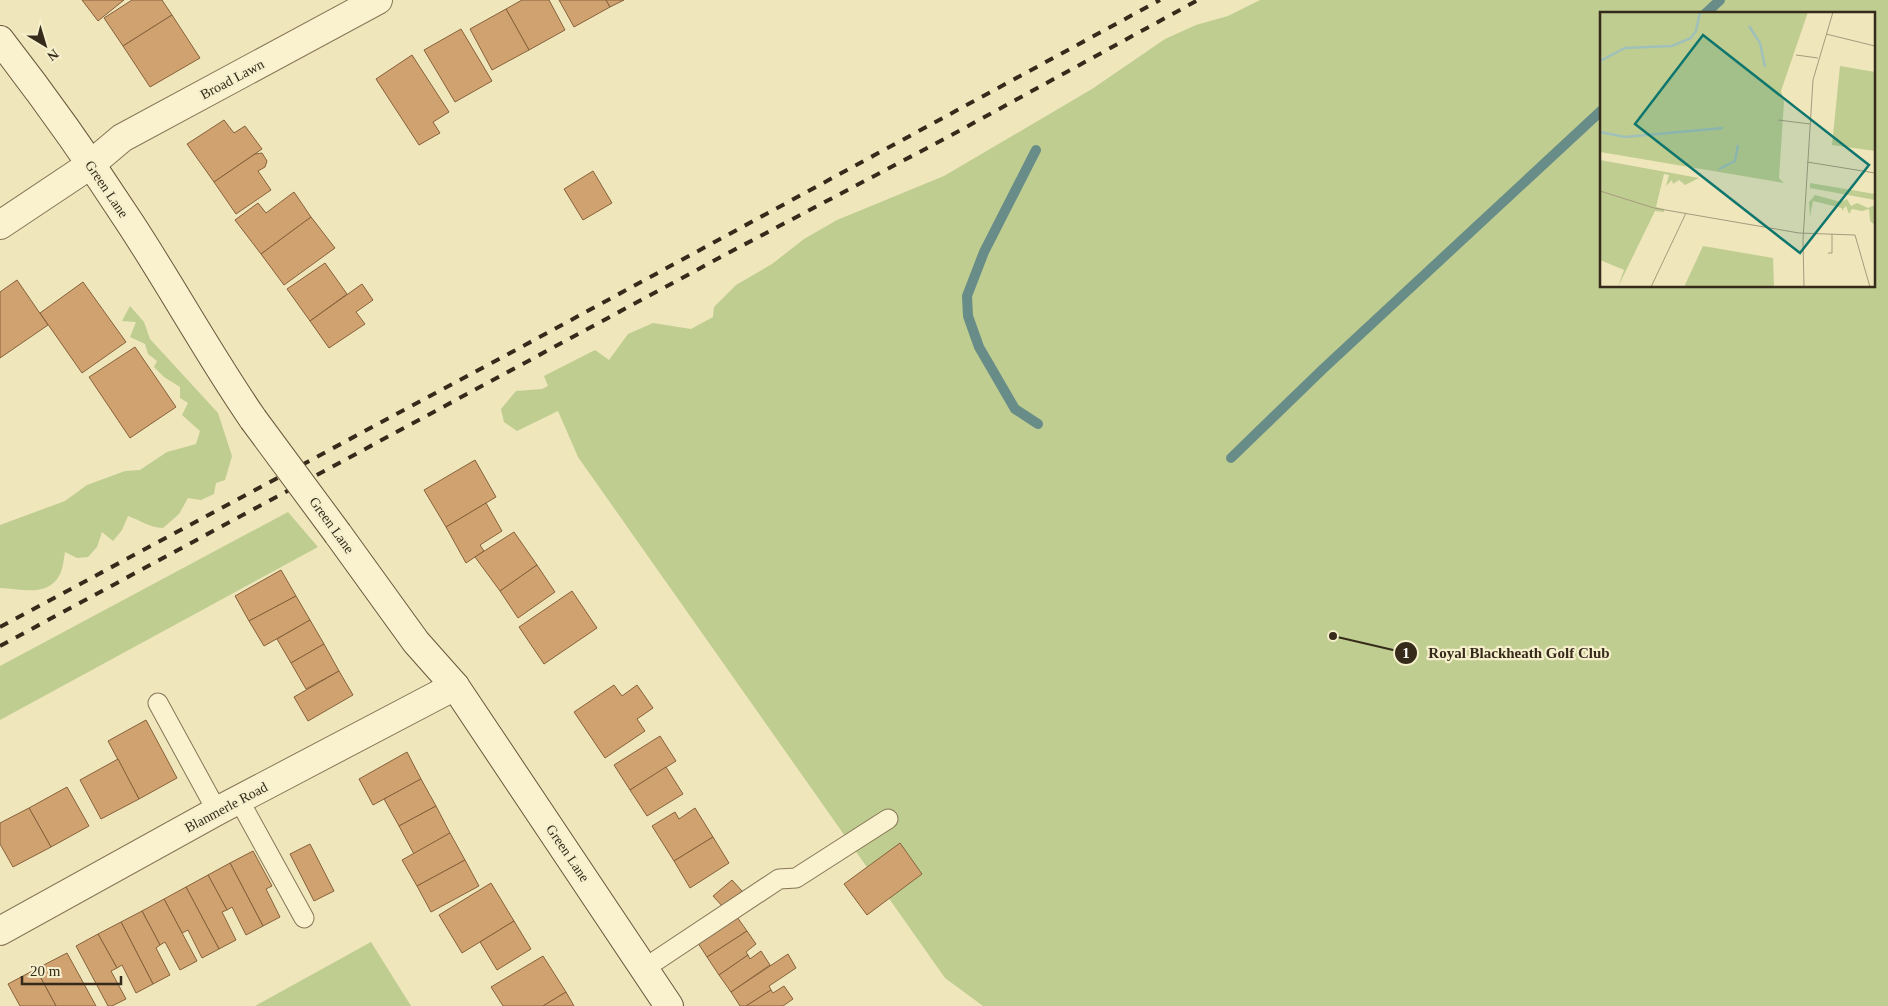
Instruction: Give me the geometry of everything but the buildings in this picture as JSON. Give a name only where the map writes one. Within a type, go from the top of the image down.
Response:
[{"type":"main road","name":"Broad Lawn","points":[[0,226],[90,165],[122,138],[378,0]]},
{"type":"main road","name":"Green Lane","points":[[0,40],[129,222],[227,381],[253,419],[416,642],[455,686],[669,1006]]},
{"type":"main road","name":"Blanmerle Road","points":[[0,931],[228,806],[455,686]]},
{"type":"lane","points":[[158,702],[304,918]]},
{"type":"lane","points":[[645,968],[779,879],[796,878],[888,819]]},
{"type":"green space","points":[[1260,0],[1888,0],[1888,1006],[983,1006],[945,978],[578,457],[558,411],[517,431],[504,422],[501,409],[516,391],[542,389],[548,386],[544,376],[595,350],[609,360],[628,334],[653,323],[691,329],[713,317],[714,307],[736,285],[772,264],[804,239],[837,220],[944,176],[1092,89],[1165,39],[1196,25],[1228,16]]},
{"type":"green space","points":[[130,306],[144,322],[150,339],[218,413],[232,456],[225,480],[216,483],[214,494],[201,500],[188,498],[179,514],[163,528],[149,525],[128,516],[122,530],[113,541],[102,532],[97,547],[88,557],[77,558],[65,552],[61,572],[50,586],[35,590],[0,588],[0,525],[65,501],[87,485],[125,471],[140,470],[167,452],[196,444],[200,431],[182,415],[188,403],[180,398],[180,387],[164,377],[154,367],[157,361],[148,354],[145,344],[130,337],[136,322],[122,321]]},
{"type":"green space","points":[[288,512],[318,547],[0,720],[0,666]]},
{"type":"green space","points":[[371,942],[411,1006],[255,1006]]},
{"type":"waterway","points":[[1707,12],[1720,0]]},
{"type":"waterway","points":[[1231,458],[1324,368],[1600,112]]},
{"type":"waterway","points":[[1036,150],[984,252],[967,296],[968,316],[979,347],[1015,409],[1038,424]]},
{"type":"railway","points":[[0,627],[525,345],[1160,0]]},
{"type":"railway","points":[[0,646],[732,251],[948,137],[1198,0]]},
{"type":"place","name":"Royal Blackheath Golf Club","points":[[1333,636]]}]
